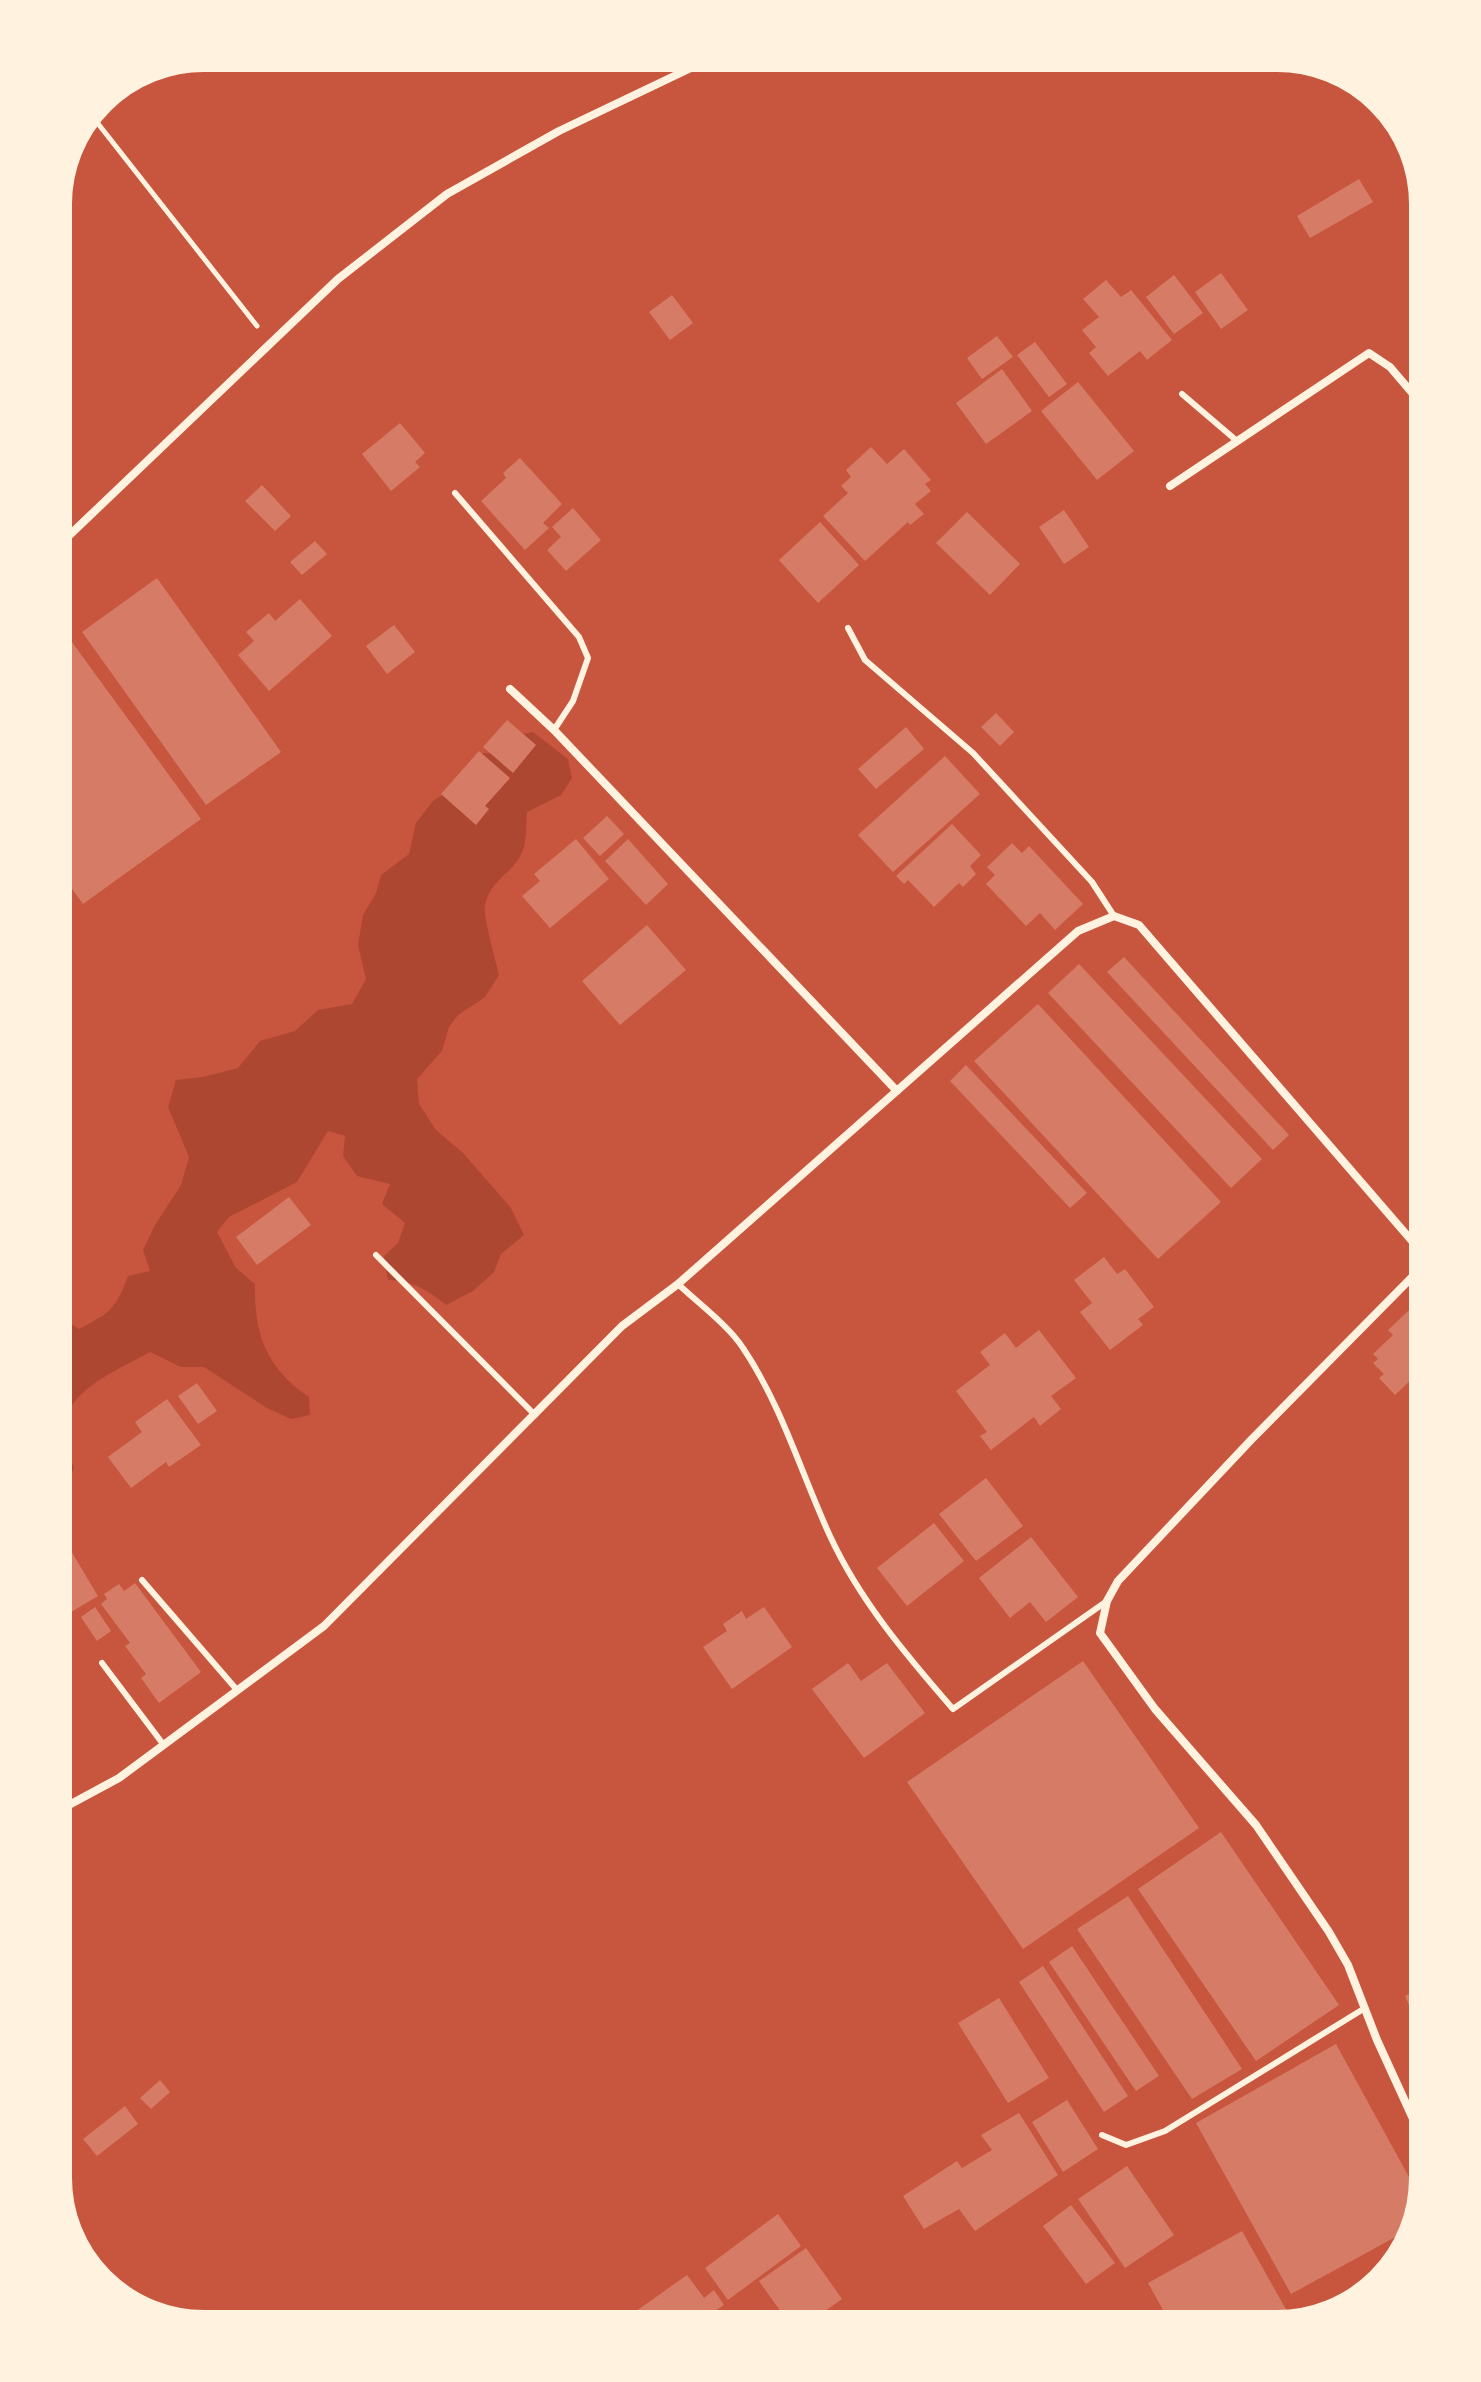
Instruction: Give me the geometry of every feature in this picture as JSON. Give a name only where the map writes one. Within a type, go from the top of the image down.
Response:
[{"type":"street","points":[[70,535],[338,279],[447,194],[559,131],[687,70]]},
{"type":"street","points":[[1170,486],[1369,353],[1390,367],[1411,392]]},
{"type":"street","points":[[510,689],[554,730],[897,1091]]},
{"type":"street","points":[[70,1804],[119,1778],[324,1626],[622,1326],[678,1284],[1078,931],[1114,916],[1139,925],[1411,1240]]},
{"type":"street","points":[[1411,1278],[1240,1451],[1118,1581],[1107,1601],[1100,1633],[1155,1709],[1256,1825],[1329,1932],[1348,1965],[1411,2113]]},
{"type":"lane","points":[[1182,394],[1237,441]]},
{"type":"lane","points":[[455,493],[579,637],[588,658],[573,701],[554,730]]},
{"type":"lane","points":[[848,628],[865,660],[973,753],[1092,882],[1114,916]]},
{"type":"lane","points":[[376,1255],[535,1415]]},
{"type":"lane","points":[[678,1284],[742,1345],[769,1392],[831,1537],[896,1642],[953,1709],[1107,1601]]},
{"type":"lane","points":[[142,1580],[237,1690]]},
{"type":"lane","points":[[102,1663],[163,1744]]},
{"type":"lane","points":[[1102,2135],[1126,2145],[1165,2131],[1365,2008]]},
{"type":"path","points":[[97,123],[271,343]]},
{"type":"shaded area","points":[[533,732],[568,759],[572,778],[561,795],[527,812],[523,850],[487,897],[486,919],[499,975],[485,997],[458,1015],[449,1027],[442,1051],[417,1079],[419,1104],[436,1130],[463,1153],[511,1208],[524,1235],[501,1254],[494,1272],[473,1291],[446,1305],[420,1287],[388,1280],[384,1256],[398,1243],[405,1223],[382,1204],[390,1184],[357,1176],[343,1156],[345,1136],[328,1131],[297,1182],[229,1217],[217,1232],[236,1268],[255,1284],[260,1334],[282,1374],[309,1397],[310,1415],[291,1419],[267,1408],[204,1367],[181,1367],[150,1352],[104,1377],[70,1408],[70,1324],[79,1329],[98,1319],[111,1309],[128,1276],[150,1271],[143,1250],[181,1185],[189,1157],[168,1107],[176,1080],[238,1068],[260,1041],[295,1031],[318,1010],[352,1004],[366,979],[358,945],[363,915],[376,893],[381,875],[409,854],[416,823],[433,801],[459,784],[483,753],[502,754],[518,735]]},
{"type":"building","points":[[1359,179],[1373,202],[1310,238],[1297,216]]},
{"type":"building","points":[[1221,273],[1248,310],[1221,329],[1195,292]]},
{"type":"building","points":[[1174,275],[1203,313],[1174,334],[1146,297]]},
{"type":"building","points":[[1106,280],[1121,297],[1131,290],[1172,340],[1147,360],[1140,351],[1108,376],[1089,353],[1096,347],[1082,330],[1099,317],[1083,299]]},
{"type":"building","points":[[672,295],[693,323],[670,340],[649,312]]},
{"type":"building","points":[[997,336],[1013,357],[982,379],[967,358]]},
{"type":"building","points":[[1035,342],[1067,384],[1049,397],[1017,355]]},
{"type":"building","points":[[1002,369],[1032,411],[986,444],[956,403]]},
{"type":"building","points":[[1078,382],[1134,451],[1097,480],[1041,411]]},
{"type":"building","points":[[400,423],[425,453],[415,462],[420,467],[391,491],[362,454]]},
{"type":"building","points":[[871,447],[887,464],[904,449],[931,480],[925,484],[931,491],[915,504],[924,514],[910,525],[908,522],[865,561],[823,516],[848,493],[841,486],[851,477],[846,470]]},
{"type":"building","points":[[520,458],[562,504],[543,523],[549,528],[525,550],[481,501],[506,478],[503,473]]},
{"type":"building","points":[[262,485],[291,516],[275,531],[245,501]]},
{"type":"building","points":[[573,508],[601,540],[566,571],[547,550],[561,537],[552,527]]},
{"type":"building","points":[[1064,510],[1089,547],[1064,564],[1039,527]]},
{"type":"building","points":[[967,512],[1020,564],[990,595],[936,543]]},
{"type":"building","points":[[820,522],[859,565],[818,603],[779,560]]},
{"type":"building","points":[[315,541],[327,554],[302,575],[290,562]]},
{"type":"building","points":[[157,578],[281,752],[206,805],[82,632]]},
{"type":"building","points":[[300,599],[332,636],[269,691],[238,655],[254,641],[246,632],[269,613],[275,621]]},
{"type":"building","points":[[394,625],[415,652],[387,674],[366,646]]},
{"type":"building","points":[[70,639],[201,819],[83,904],[70,886]]},
{"type":"building","points":[[996,713],[1014,732],[1000,746],[981,727]]},
{"type":"building","points":[[507,720],[536,745],[513,773],[483,747]]},
{"type":"building","points":[[906,727],[924,749],[876,789],[858,769]]},
{"type":"building","points":[[479,751],[510,778],[485,806],[489,809],[476,825],[441,794]]},
{"type":"building","points":[[945,756],[980,794],[893,872],[858,835]]},
{"type":"building","points":[[607,816],[624,834],[600,856],[583,838]]},
{"type":"building","points":[[952,824],[981,855],[970,866],[976,874],[963,887],[959,883],[934,907],[908,880],[904,884],[896,876]]},
{"type":"building","points":[[576,839],[609,879],[550,928],[522,896],[540,881],[534,874]]},
{"type":"building","points":[[628,839],[668,884],[646,905],[605,861]]},
{"type":"building","points":[[1012,843],[1022,853],[1029,846],[1083,904],[1055,930],[1040,913],[1026,926],[986,884],[995,875],[987,867]]},
{"type":"building","points":[[647,925],[686,970],[620,1025],[582,981]]},
{"type":"building","points":[[1124,957],[1289,1135],[1273,1150],[1107,972]]},
{"type":"building","points":[[1079,964],[1262,1159],[1231,1188],[1048,993]]},
{"type":"building","points":[[1038,1004],[1221,1202],[1158,1259],[974,1061]]},
{"type":"building","points":[[966,1065],[1087,1193],[1070,1208],[950,1081]]},
{"type":"building","points":[[289,1197],[311,1225],[257,1265],[236,1237]]},
{"type":"building","points":[[1104,1257],[1117,1274],[1125,1269],[1154,1307],[1138,1319],[1143,1325],[1110,1350],[1080,1312],[1092,1303],[1074,1280]]},
{"type":"building","points":[[1411,1308],[1411,1380],[1395,1395],[1379,1378],[1384,1374],[1373,1363],[1378,1359],[1373,1354],[1393,1335],[1388,1330]]},
{"type":"building","points":[[1039,1330],[1076,1378],[1051,1396],[1061,1409],[1040,1426],[1034,1417],[991,1450],[980,1436],[987,1432],[956,1391],[990,1365],[980,1352],[1005,1333],[1016,1348]]},
{"type":"building","points":[[197,1383],[217,1411],[198,1424],[178,1396]]},
{"type":"building","points":[[167,1399],[201,1445],[169,1467],[166,1462],[131,1488],[108,1457],[142,1432],[135,1422]]},
{"type":"building","points":[[986,1478],[1023,1526],[976,1561],[939,1514]]},
{"type":"building","points":[[934,1523],[964,1561],[907,1606],[877,1568]]},
{"type":"building","points":[[1031,1537],[1078,1597],[1046,1622],[1030,1602],[1010,1618],[979,1578]]},
{"type":"building","points":[[70,1552],[98,1596],[70,1613]]},
{"type":"building","points":[[135,1583],[201,1672],[159,1703],[141,1678],[146,1674],[125,1646],[130,1643],[101,1604],[107,1599],[104,1594],[119,1584],[124,1591]]},
{"type":"building","points":[[95,1607],[111,1631],[97,1641],[81,1617]]},
{"type":"building","points":[[764,1607],[792,1647],[732,1689],[703,1647],[727,1631],[723,1624],[742,1611],[746,1619]]},
{"type":"building","points":[[1083,1661],[1199,1828],[1023,1949],[907,1782]]},
{"type":"building","points":[[848,1663],[861,1681],[887,1663],[925,1713],[864,1758],[812,1689]]},
{"type":"building","points":[[1221,1832],[1339,2005],[1256,2061],[1138,1889]]},
{"type":"building","points":[[1128,1896],[1242,2069],[1192,2099],[1077,1929]]},
{"type":"building","points":[[1072,1946],[1159,2076],[1136,2091],[1049,1962]]},
{"type":"building","points":[[1043,1966],[1128,2096],[1104,2112],[1019,1982]]},
{"type":"building","points":[[1411,1993],[1411,2009],[1405,1996]]},
{"type":"building","points":[[999,1998],[1049,2078],[1008,2103],[958,2023]]},
{"type":"building","points":[[1336,2044],[1411,2180],[1406,2213],[1397,2236],[1291,2294],[1196,2123]]},
{"type":"building","points":[[160,2080],[170,2092],[151,2109],[140,2098]]},
{"type":"building","points":[[1067,2100],[1098,2149],[1063,2172],[1032,2122]]},
{"type":"building","points":[[125,2106],[138,2124],[97,2156],[83,2139]]},
{"type":"building","points":[[1019,2113],[1058,2175],[975,2231],[959,2209],[924,2229],[903,2196],[957,2161],[962,2168],[992,2150],[981,2135]]},
{"type":"building","points":[[1127,2166],[1174,2235],[1125,2268],[1078,2199]]},
{"type":"building","points":[[1071,2205],[1115,2263],[1086,2284],[1043,2226]]},
{"type":"building","points":[[778,2214],[801,2246],[728,2300],[705,2268]]},
{"type":"building","points":[[1242,2231],[1287,2311],[1164,2312],[1148,2283]]},
{"type":"building","points":[[806,2248],[842,2299],[824,2312],[781,2312],[759,2281]]},
{"type":"building","points":[[687,2275],[704,2298],[714,2290],[724,2305],[714,2312],[635,2312]]}]
